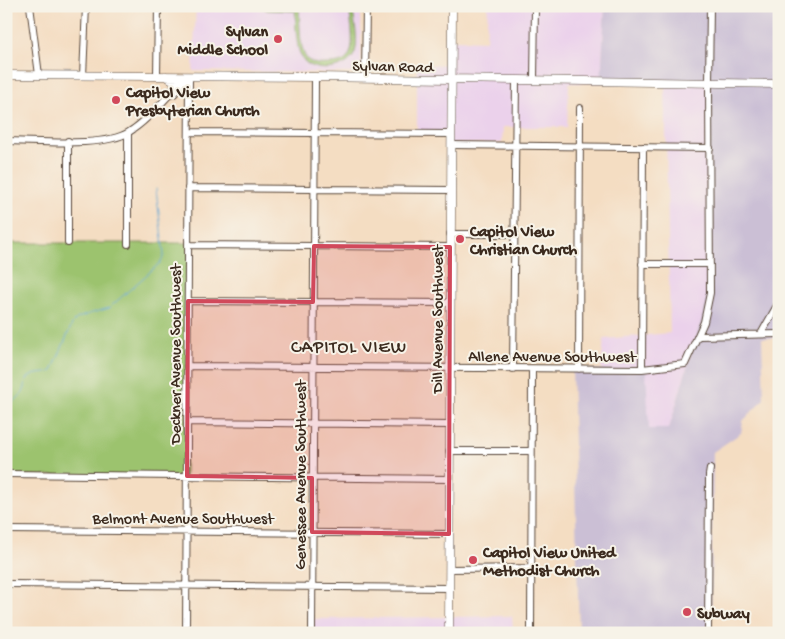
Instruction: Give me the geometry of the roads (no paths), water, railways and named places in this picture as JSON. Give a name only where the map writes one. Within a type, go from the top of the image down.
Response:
[{"type":"main road","name":"Dill Avenue Southwest","points":[[449,633],[452,6]]},
{"type":"main road","name":"Sylvan Road","points":[[6,75],[314,77],[779,84]]},
{"type":"main road","points":[[166,76],[173,80],[176,88]]},
{"type":"street","points":[[30,6],[39,75]]},
{"type":"street","points":[[83,76],[86,6]]},
{"type":"street","points":[[157,76],[158,6]]},
{"type":"street","points":[[365,78],[366,6]]},
{"type":"street","points":[[534,80],[535,6]]},
{"type":"street","points":[[710,6],[710,264],[708,304],[699,336],[779,334]]},
{"type":"street","points":[[8,243],[7,141],[105,141],[128,133],[141,124],[169,95],[170,91],[176,88],[181,80],[189,76]]},
{"type":"street","name":"Deckner Avenue Southwest","points":[[186,633],[189,76]]},
{"type":"street","name":"Genessee Avenue Southwest","points":[[312,633],[314,77]]},
{"type":"street","points":[[513,368],[517,146],[516,80]]},
{"type":"street","points":[[176,88],[189,95]]},
{"type":"street","points":[[579,368],[580,108]]},
{"type":"street","points":[[189,132],[451,134]]},
{"type":"street","points":[[128,133],[128,244]]},
{"type":"street","points":[[68,141],[68,243]]},
{"type":"street","points":[[451,145],[710,148]]},
{"type":"street","points":[[642,369],[643,147]]},
{"type":"street","points":[[188,188],[450,190]]},
{"type":"street","points":[[450,234],[515,234]]},
{"type":"street","points":[[188,245],[450,247]]},
{"type":"street","points":[[642,264],[710,264]]},
{"type":"street","points":[[188,301],[450,303]]},
{"type":"street","points":[[761,334],[779,302]]},
{"type":"street","name":"Allene Avenue Southwest","points":[[187,366],[642,369],[686,364],[699,336]]},
{"type":"street","points":[[531,633],[532,368]]},
{"type":"street","points":[[187,422],[450,425]]},
{"type":"street","points":[[450,450],[532,451]]},
{"type":"street","points":[[708,633],[708,475],[710,469]]},
{"type":"street","points":[[6,474],[449,479]]},
{"type":"street","name":"Belmont Avenue Southwest","points":[[6,530],[449,534]]},
{"type":"street","points":[[449,569],[531,568]]},
{"type":"street","points":[[6,584],[449,588]]},
{"type":"waterway","points":[[6,407],[16,400],[24,390],[28,378],[52,371],[73,322],[78,318],[109,308],[160,263],[164,255],[156,189]]},
{"type":"place","name":"Sylvan Middle School","points":[[278,39]]},
{"type":"place","name":"Capitol View Presbyterian Church","points":[[116,100]]},
{"type":"place","name":"Capitol View Christian Church","points":[[460,239]]},
{"type":"place","name":"Capitol View United Methodist Church","points":[[473,560]]},
{"type":"place","name":"Subway","points":[[687,612]]},
{"type":"district","name":"CAPITOL VIEW","points":[[349,346]]}]
